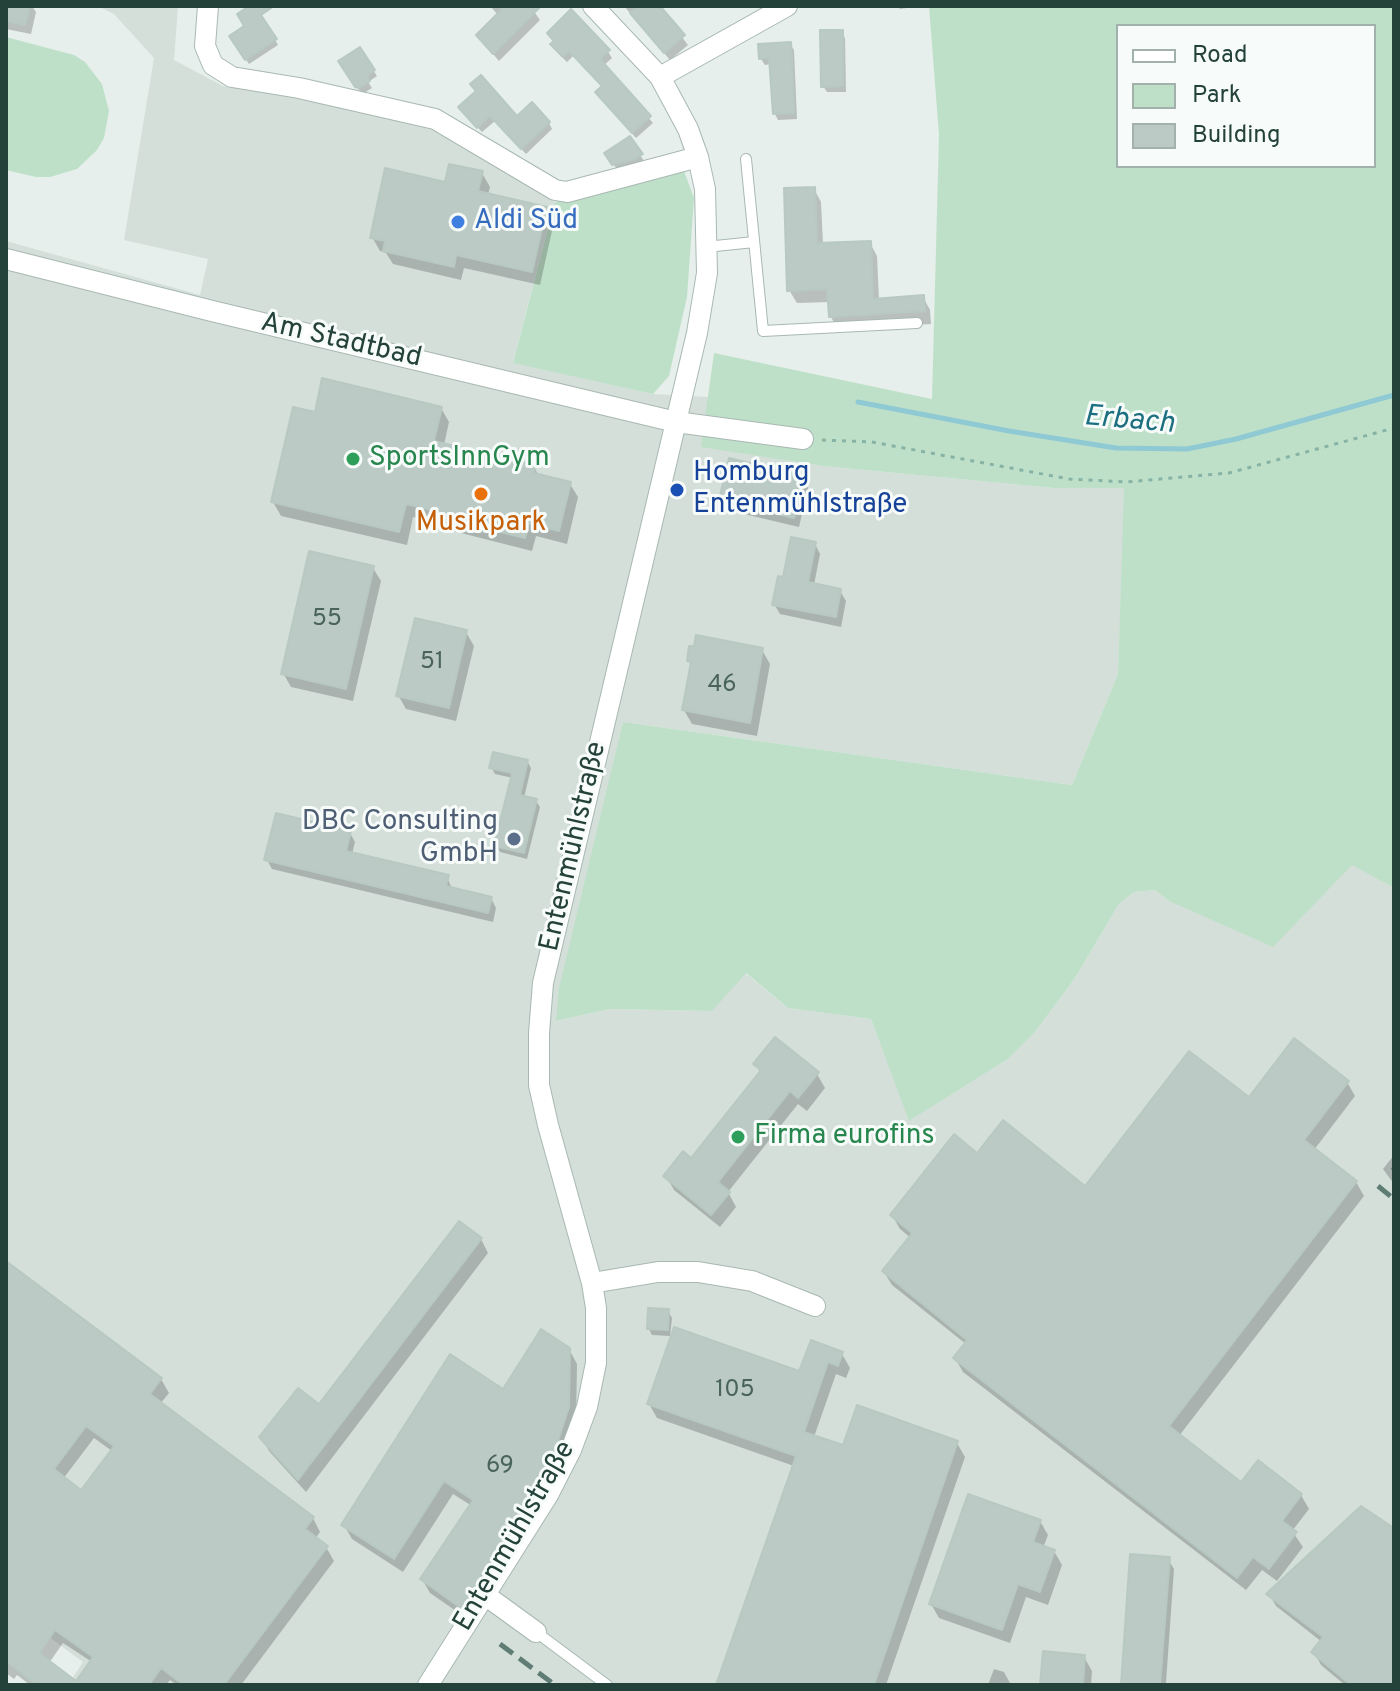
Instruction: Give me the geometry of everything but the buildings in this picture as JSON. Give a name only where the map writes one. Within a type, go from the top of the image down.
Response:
[{"type":"street","points":[[208,6],[205,46],[213,65],[232,77],[299,88],[435,119],[555,190],[567,192],[698,157]]},
{"type":"street","name":"Entenmühlstraße","points":[[428,1685],[548,1495],[571,1450],[587,1407],[596,1363],[597,1328],[592,1283],[539,1085],[543,983],[704,304],[705,189],[688,129],[660,77],[593,6]]},
{"type":"street","points":[[660,77],[787,6]]},
{"type":"street","name":"Am Stadtbad","points":[[6,259],[676,422],[803,439]]},
{"type":"street","points":[[592,1283],[658,1272],[698,1272],[752,1281],[815,1306]]},
{"type":"street","points":[[485,1595],[536,1632]]},
{"type":"lane","points":[[746,159],[763,331],[917,323]]},
{"type":"lane","points":[[706,247],[754,242]]},
{"type":"lane","points":[[536,1632],[607,1685]]},
{"type":"path","points":[[803,439],[872,442],[1069,479],[1126,482],[1229,473],[1394,428]]},
{"type":"shaded area","points":[[97,6],[178,6],[174,60],[223,86],[314,101],[432,130],[555,202],[513,362],[653,394],[709,397],[702,446],[823,466],[1054,488],[1125,488],[1118,674],[1072,785],[623,722],[557,1021],[610,1009],[711,1011],[745,973],[788,1008],[871,1019],[910,1120],[1008,1059],[1035,1032],[1075,978],[1119,904],[1134,892],[1155,890],[1169,901],[1352,864],[1394,888],[1394,1685],[68,1685],[83,1662],[6,1605],[6,241],[200,295],[208,259],[124,240],[154,58],[114,14]]},
{"type":"green space","points":[[929,6],[1394,6],[1394,888],[1352,865],[1273,947],[1169,901],[1155,890],[1134,892],[1119,904],[1075,978],[1035,1032],[1008,1059],[909,1121],[871,1019],[788,1008],[746,973],[712,1011],[610,1009],[556,1021],[559,988],[623,722],[1072,785],[1118,674],[1124,488],[1054,488],[823,466],[701,447],[714,353],[932,399],[939,135]]},
{"type":"green space","points":[[6,37],[74,55],[85,62],[102,84],[109,111],[104,138],[97,150],[77,169],[50,177],[6,170]]},
{"type":"green space","points":[[684,171],[694,198],[687,297],[669,376],[653,394],[513,363],[555,202]]},
{"type":"waterway","name":"Erbach","points":[[858,402],[1116,448],[1187,449],[1236,439],[1394,395]]},
{"type":"railway","points":[[1378,1186],[1394,1199]]},
{"type":"railway","points":[[500,1644],[555,1685]]},
{"type":"place","name":"Aldi Süd","points":[[458,222]]},
{"type":"place","name":"SportsInnGym","points":[[353,459]]},
{"type":"place","name":"Homburg Entenmühlstraße","points":[[677,490]]},
{"type":"place","name":"Musikpark","points":[[481,494]]},
{"type":"place","name":"DBC Consulting GmbH","points":[[514,839]]},
{"type":"place","name":"Firma eurofins","points":[[738,1137]]}]
